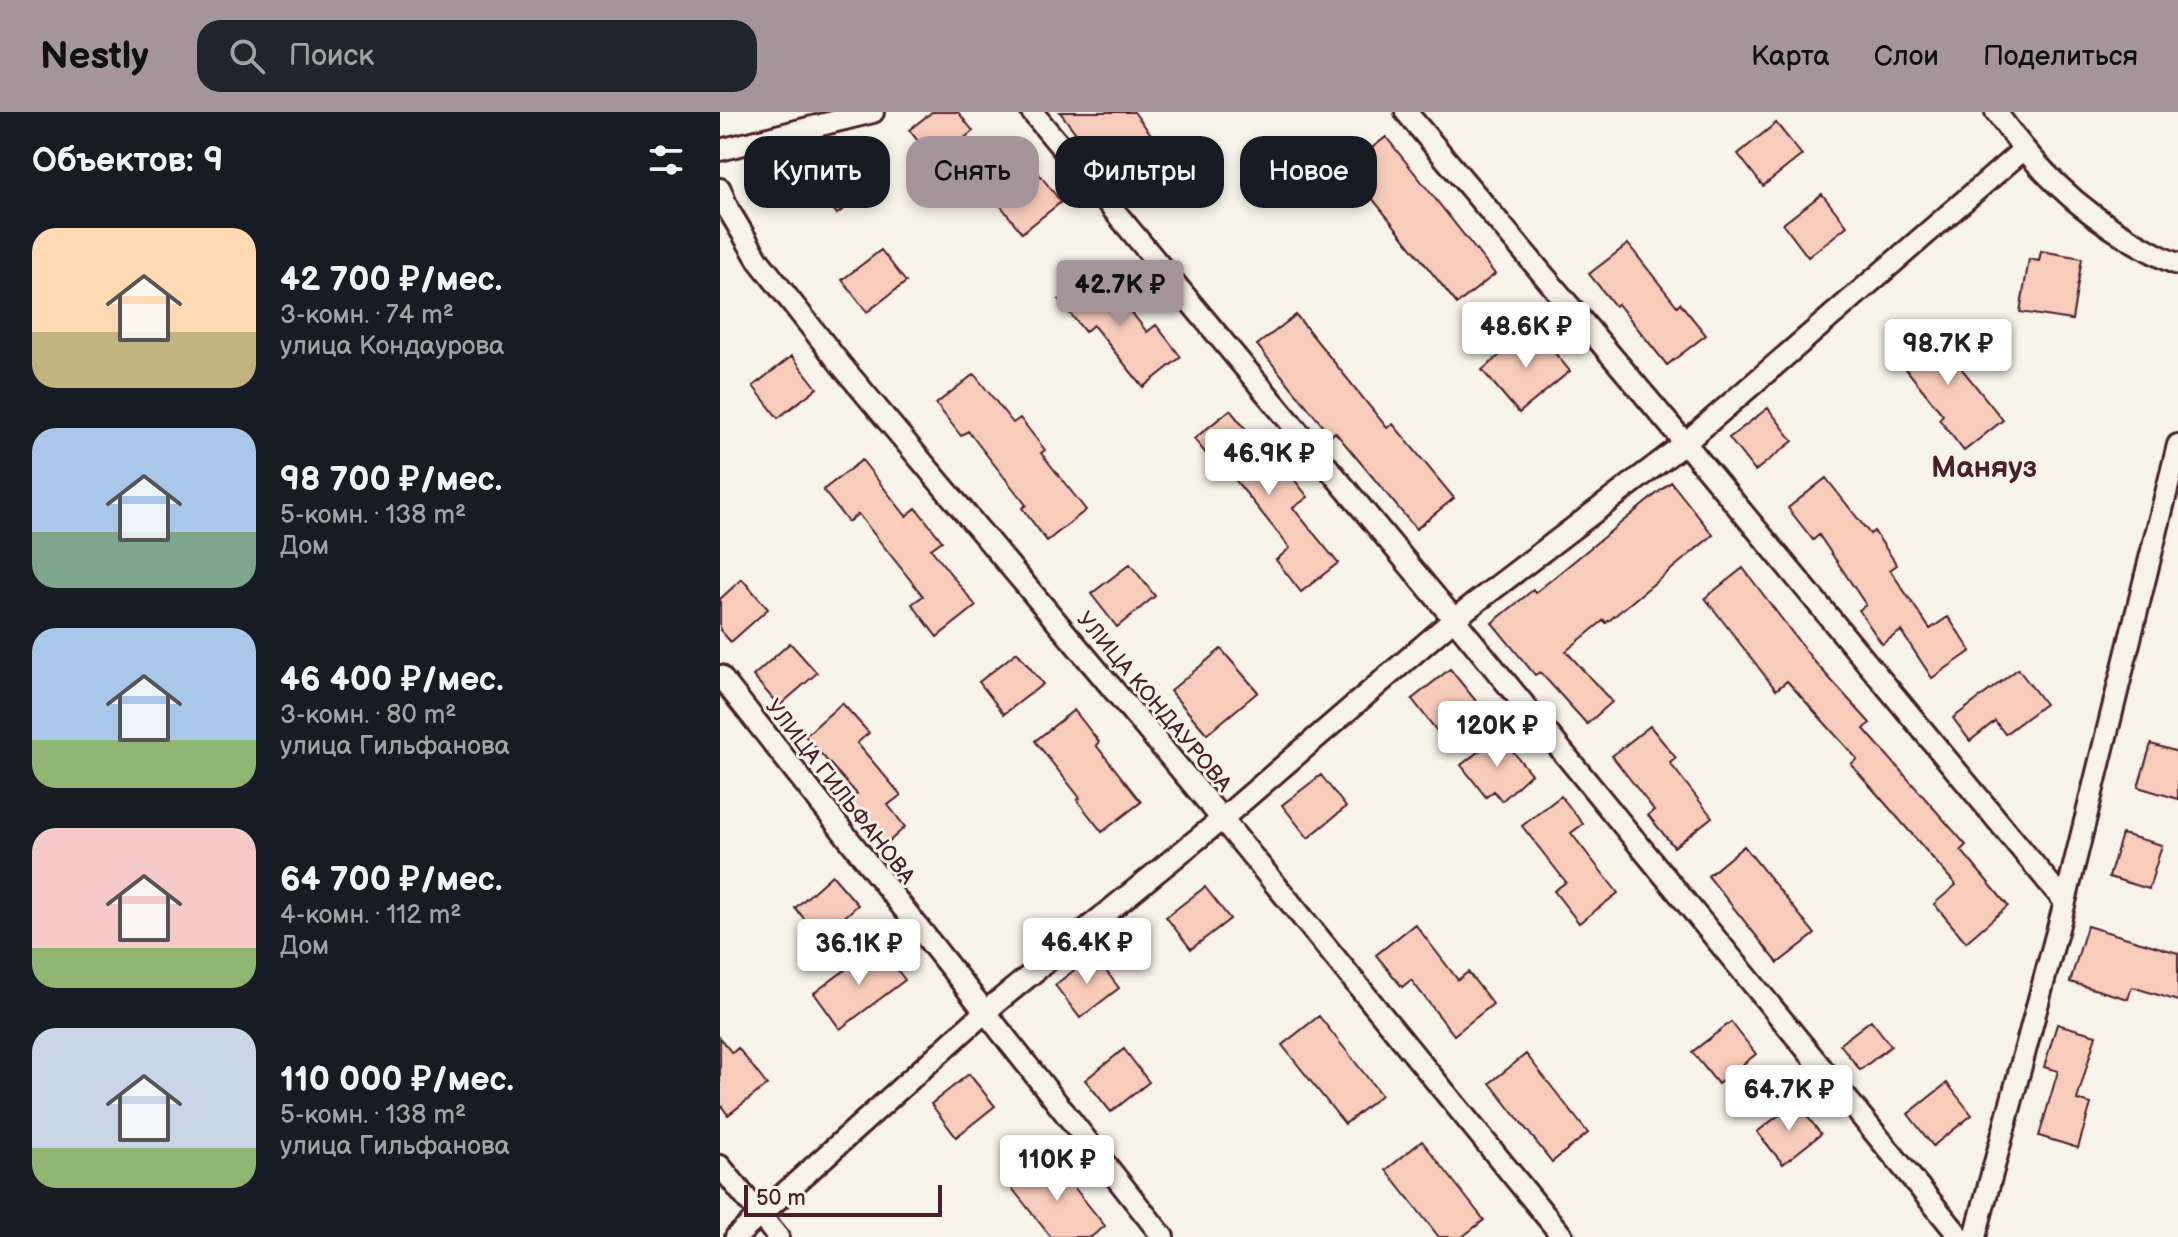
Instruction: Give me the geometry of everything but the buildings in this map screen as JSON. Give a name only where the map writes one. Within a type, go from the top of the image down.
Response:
[{"type":"street","points":[[720,150],[873,112]]},
{"type":"street","points":[[1032,112],[1454,619],[1960,1237]]},
{"type":"street","points":[[1406,112],[2065,902]]},
{"type":"street","points":[[1996,112],[2023,150],[2064,193],[2101,221],[2165,260],[2178,264]]},
{"type":"street","points":[[736,1237],[986,1011],[1222,819],[1454,619],[1685,443],[2023,150]]},
{"type":"street","name":"УЛИЦА КОНДАУРОВА","points":[[720,189],[728,209],[759,261],[841,365],[1222,819],[1563,1237]]},
{"type":"street","points":[[1975,1237],[2065,902],[2178,445]]},
{"type":"street","name":"УЛИЦА ГИЛЬФАНОВА","points":[[720,676],[1163,1237]]},
{"type":"street","points":[[720,1166],[778,1237]]},
{"type":"district","name":"Маняуз","points":[[1984,467]]}]
